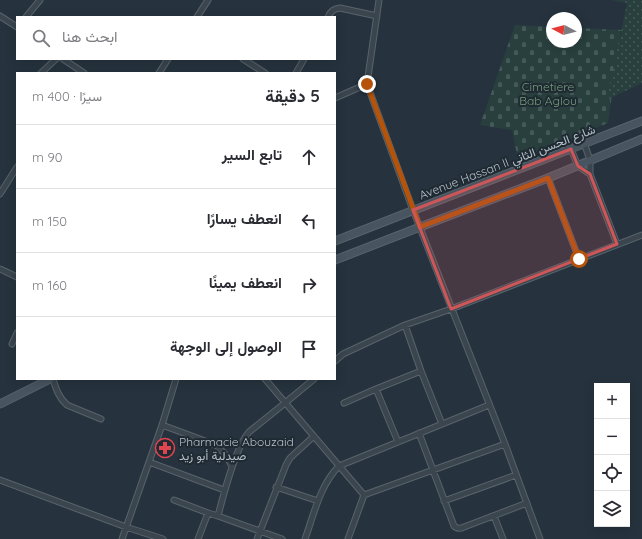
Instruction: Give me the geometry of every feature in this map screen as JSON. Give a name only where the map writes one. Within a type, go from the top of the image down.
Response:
[{"type":"street","points":[[27,16],[40,0]]},
{"type":"street","points":[[198,16],[208,0]]},
{"type":"street","points":[[379,0],[367,84],[413,210],[505,444],[540,539]]},
{"type":"street","points":[[328,16],[335,9],[340,8],[377,16]]},
{"type":"street","points":[[0,16],[16,27]]},
{"type":"street","points":[[42,72],[55,60]]},
{"type":"street","points":[[64,60],[82,72]]},
{"type":"street","points":[[160,72],[167,60]]},
{"type":"street","points":[[245,60],[263,72]]},
{"type":"street","points":[[297,72],[303,60]]},
{"type":"street","points":[[336,98],[367,84]]},
{"type":"street","name":"Avenue Hassan II شارع الحسن الثاني","points":[[336,241],[642,121]]},
{"type":"street","points":[[336,260],[548,178],[642,139]]},
{"type":"street","points":[[584,143],[590,160],[590,174],[617,244]]},
{"type":"street","points":[[571,149],[578,166],[590,174]]},
{"type":"street","points":[[0,194],[16,169]]},
{"type":"street","points":[[548,178],[579,259]]},
{"type":"street","points":[[336,360],[343,354],[405,325],[451,309],[642,234]]},
{"type":"street","points":[[0,268],[16,276]]},
{"type":"street","points":[[405,325],[442,424]]},
{"type":"street","points":[[12,344],[16,335]]},
{"type":"street","points":[[344,403],[421,371]]},
{"type":"street","points":[[0,404],[50,380]]},
{"type":"street","points":[[52,380],[57,392],[67,405],[101,419]]},
{"type":"street","points":[[122,539],[162,425],[176,380]]},
{"type":"street","points":[[266,380],[364,495]]},
{"type":"street","points":[[218,516],[224,490],[244,437],[313,380]]},
{"type":"street","points":[[376,389],[398,442]]},
{"type":"street","points":[[306,539],[318,501],[328,479],[339,466],[489,404]]},
{"type":"street","points":[[162,425],[216,445],[225,454],[232,466]]},
{"type":"street","points":[[419,433],[454,526],[458,528],[464,527],[527,503]]},
{"type":"street","points":[[257,539],[276,487],[286,465],[290,458],[314,436]]},
{"type":"street","points":[[364,495],[505,444]]},
{"type":"street","points":[[149,462],[224,490]]},
{"type":"street","points":[[444,501],[516,475]]},
{"type":"street","points":[[0,480],[126,527],[163,539]]},
{"type":"street","points":[[276,487],[318,501]]},
{"type":"street","points":[[348,539],[364,495]]},
{"type":"street","points":[[174,500],[282,539]]},
{"type":"street","points":[[198,539],[208,513]]},
{"type":"street","points":[[494,516],[503,539]]},
{"type":"highlighted area","points":[[571,149],[578,166],[590,174],[617,244],[451,309],[413,210]]},
{"type":"green space","points":[[611,0],[642,0],[642,83],[607,100],[627,3]]},
{"type":"green space","name":"Cimetiere Bab Aglou","points":[[515,25],[546,27],[546,48],[582,48],[582,28],[621,30],[608,123],[518,160],[512,130],[480,125]]},
{"type":"place","name":"Pharmacie Abouzaid صيدلية أبو زيد","points":[[165,448]]},
{"type":"route","points":[[367,84],[420,227],[548,178],[579,259]]}]
